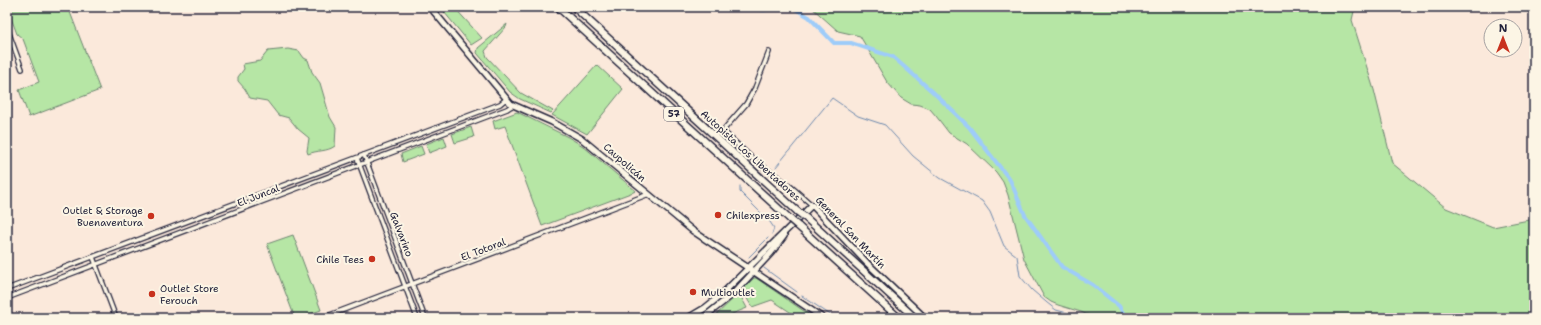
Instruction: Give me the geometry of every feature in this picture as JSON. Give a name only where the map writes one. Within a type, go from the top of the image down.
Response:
[{"type":"highway","name":"Autopista Los Libertadores","points":[[558,7],[899,318]]},
{"type":"highway","name":"Autopista Los Libertadores","points":[[574,7],[915,318]]},
{"type":"main road","name":"Caupolicán","points":[[430,7],[506,99],[514,105],[552,122],[582,139],[693,231],[823,318]]},
{"type":"main road","points":[[688,318],[713,302],[812,205]]},
{"type":"main road","name":"General San Martín","points":[[812,205],[867,263],[925,318]]},
{"type":"main road","points":[[703,318],[720,306],[742,285],[775,248],[786,231]]},
{"type":"main road","points":[[736,280],[740,281],[742,285]]},
{"type":"street","points":[[7,28],[22,69]]},
{"type":"street","name":"General San Martín","points":[[769,52],[755,88],[746,104],[725,131],[726,134],[754,160],[789,185],[812,205]]},
{"type":"street","name":"El Juncal","points":[[7,289],[500,104],[506,99]]},
{"type":"street","name":"El Juncal","points":[[7,298],[360,165],[514,105]]},
{"type":"street","name":"Galvarino","points":[[364,155],[426,318]]},
{"type":"street","name":"Galvarino","points":[[357,158],[417,318]]},
{"type":"street","name":"El Totoral","points":[[322,318],[649,194]]},
{"type":"street","points":[[93,257],[116,318]]},
{"type":"green space","points":[[7,7],[68,7],[100,90],[29,117],[19,90],[39,82],[23,39],[17,34]]},
{"type":"green space","points":[[440,7],[454,7],[482,38],[471,45]]},
{"type":"green space","points":[[811,7],[1355,7],[1352,20],[1374,90],[1392,163],[1446,208],[1493,227],[1534,219],[1534,318],[1095,318],[1051,302],[1044,297],[1024,259],[1008,195],[1003,182],[996,172],[967,144],[949,133],[930,109],[920,105],[911,104],[901,98],[887,82],[860,36],[838,31]]},
{"type":"green space","points":[[507,24],[485,51],[487,57],[521,93],[553,111],[551,113],[520,99],[510,92],[477,53],[478,48]]},
{"type":"green space","points":[[288,49],[299,51],[304,58],[308,60],[312,72],[320,83],[330,117],[336,127],[335,146],[332,148],[308,154],[309,138],[298,129],[289,118],[278,115],[267,101],[250,98],[238,81],[238,77],[244,69],[243,64],[260,61],[268,51]]},
{"type":"green space","points":[[597,65],[623,89],[587,134],[552,115]]},
{"type":"green space","points":[[517,112],[583,146],[636,191],[542,226],[505,126],[495,129],[493,121]]},
{"type":"green space","points":[[471,127],[474,137],[455,143],[452,134]]},
{"type":"green space","points":[[444,137],[447,146],[429,153],[426,144]]},
{"type":"green space","points":[[421,146],[424,154],[403,162],[401,154]]},
{"type":"green space","points":[[293,235],[321,310],[299,318],[295,318],[267,244]]},
{"type":"green space","points":[[754,278],[814,318],[799,318],[772,300],[752,307],[742,290]]},
{"type":"green space","points":[[739,293],[747,308],[725,318],[713,318]]},
{"type":"waterway","points":[[748,7],[764,10],[773,7]]},
{"type":"waterway","points":[[792,7],[809,17],[834,43],[851,43],[893,57],[933,92],[969,127],[1010,180],[1025,215],[1062,267],[1093,285],[1119,306],[1126,318]]},
{"type":"waterway","points":[[776,167],[832,98],[858,116],[885,125],[913,156],[940,178],[982,201],[990,212],[1004,246],[1017,256],[1020,276],[1032,290],[1056,310],[1087,318]]},
{"type":"waterway","points":[[740,186],[740,192],[770,222],[774,228],[772,234]]},
{"type":"waterway","points":[[749,257],[768,238]]},
{"type":"waterway","points":[[764,268],[797,292]]},
{"type":"waterway","points":[[802,296],[835,318]]},
{"type":"place","name":"Chilexpress","points":[[718,215]]},
{"type":"place","name":"Outlet & Storage Buenaventura","points":[[151,216]]},
{"type":"place","name":"Chile Tees","points":[[372,259]]},
{"type":"place","name":"Multioutlet","points":[[693,292]]},
{"type":"place","name":"Outlet Store Ferouch","points":[[152,294]]}]
